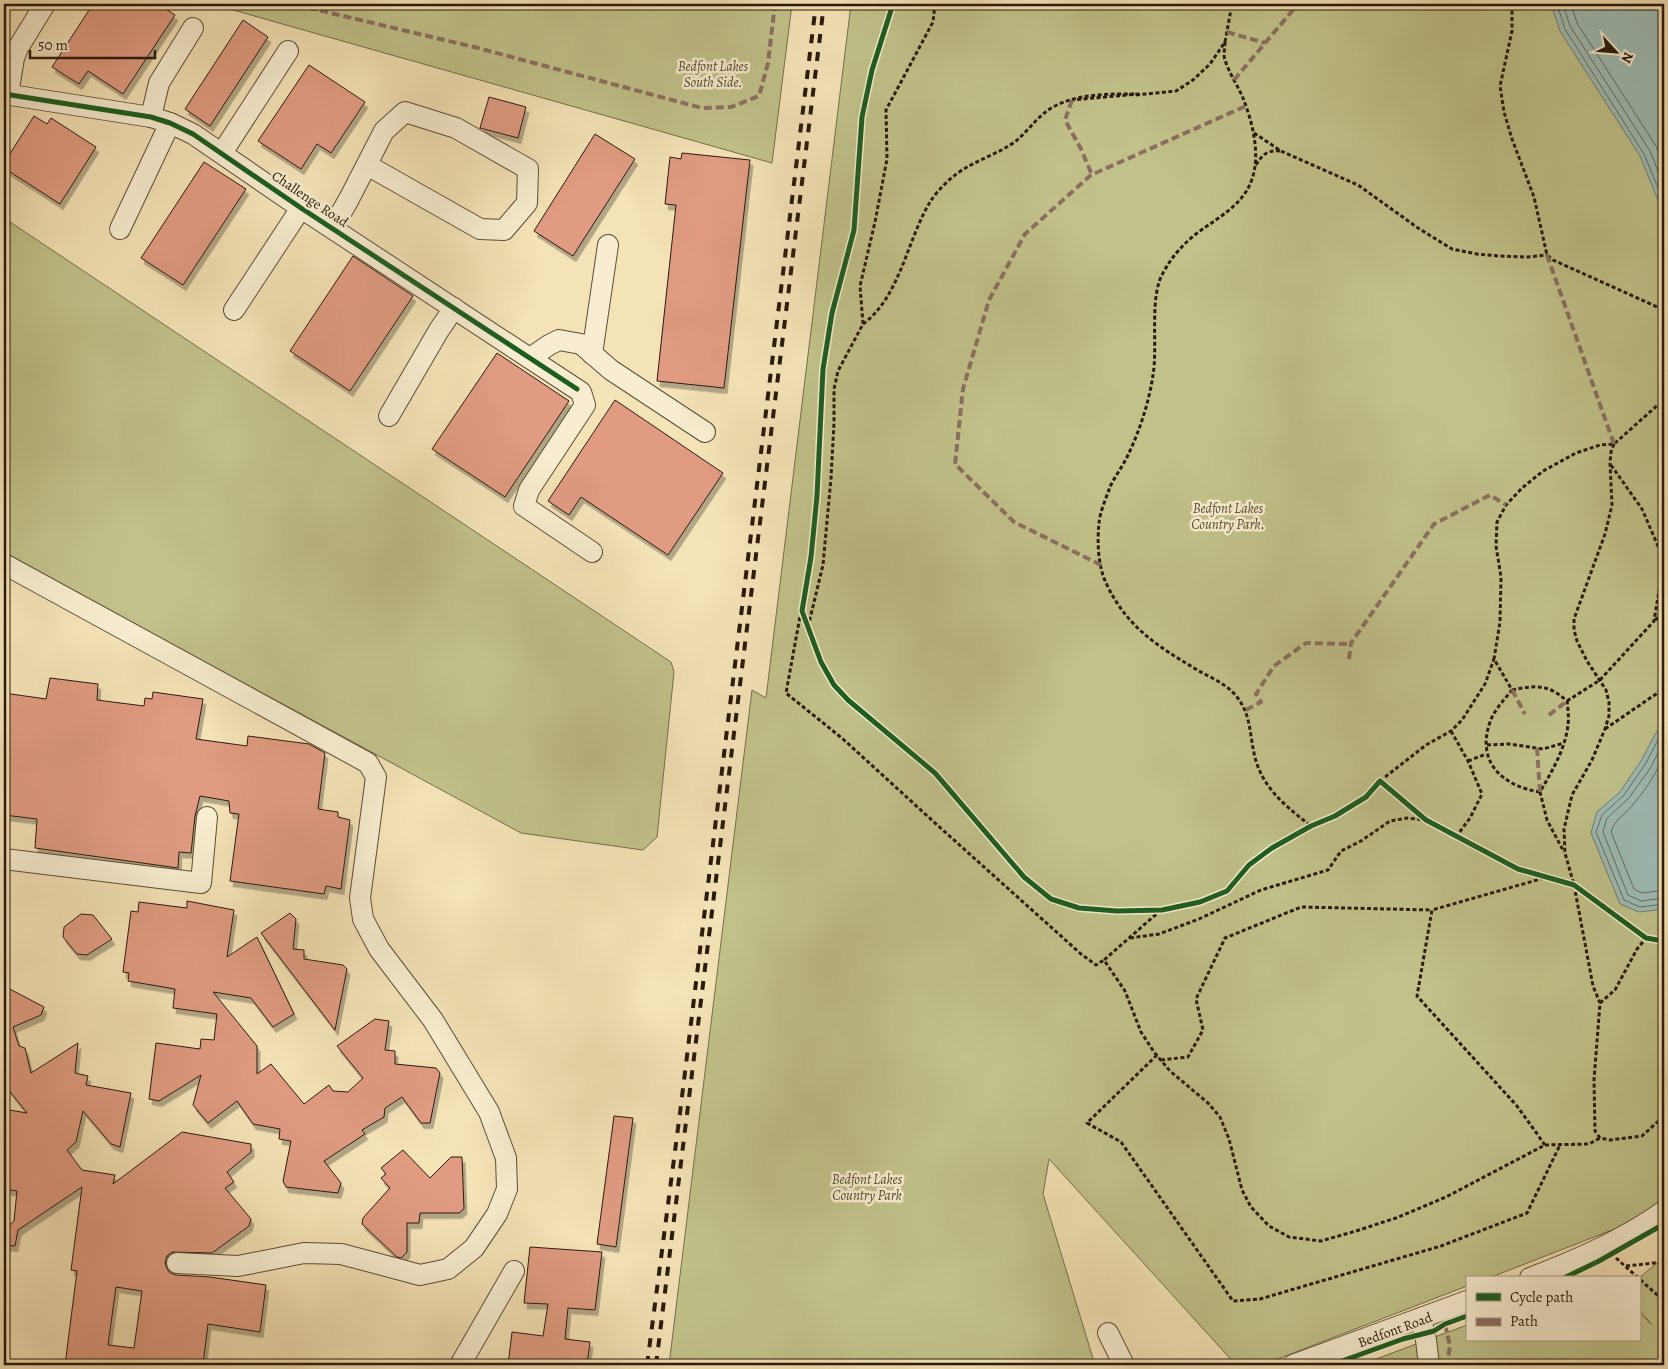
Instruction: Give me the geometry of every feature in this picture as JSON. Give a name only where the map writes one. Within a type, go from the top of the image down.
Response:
[{"type":"street","points":[[6,94],[18,48],[45,4]]},
{"type":"street","points":[[151,117],[159,83],[193,28]]},
{"type":"street","points":[[222,153],[288,52]]},
{"type":"street","name":"Challenge Road","points":[[6,94],[151,117],[194,134],[301,208],[581,392],[585,405],[529,490],[524,506],[592,552]]},
{"type":"street","points":[[333,228],[384,130],[405,112],[456,128],[528,169],[527,204],[504,230],[480,229],[366,165]]},
{"type":"street","points":[[120,229],[170,123]]},
{"type":"street","points":[[234,310],[301,208]]},
{"type":"street","points":[[592,354],[608,246]]},
{"type":"street","points":[[389,416],[439,330],[454,308]]},
{"type":"street","points":[[530,358],[559,340],[581,344],[611,370],[706,432]]},
{"type":"street","points":[[4,564],[368,763],[376,777],[360,898],[363,920],[379,949],[433,1020],[489,1112],[506,1158],[507,1189],[497,1214],[474,1248],[448,1269],[420,1275],[341,1254],[304,1253],[238,1266],[177,1263]]},
{"type":"street","points":[[4,859],[201,883],[207,817]]},
{"type":"street","points":[[1535,1276],[1604,1247],[1642,1226],[1664,1211]]},
{"type":"street","points":[[460,1365],[514,1271]]},
{"type":"street","name":"Bedfont Road","points":[[1293,1365],[1466,1301]]},
{"type":"street","points":[[1421,1318],[1429,1365]]},
{"type":"street","points":[[1108,1332],[1124,1365]]},
{"type":"path","points":[[893,4],[872,70],[862,117],[854,230],[832,313],[824,369],[817,496],[811,556],[786,692],[843,739],[1081,954],[1096,965],[1162,910]]},
{"type":"path","points":[[863,324],[860,286],[887,159],[886,110],[933,22],[935,4]]},
{"type":"path","points":[[1232,4],[1224,59],[1244,99],[1254,133],[1255,166],[1244,196],[1175,254],[1161,276],[1156,298],[1156,359],[1152,386],[1128,456],[1110,486],[1098,522],[1099,552],[1105,582],[1122,609],[1140,632],[1156,645],[1224,685],[1237,696],[1246,710],[1256,763],[1265,784],[1289,809],[1311,826]]},
{"type":"path","points":[[1512,4],[1512,31],[1500,86],[1504,112],[1512,139],[1534,197],[1546,254],[1552,260],[1664,310]]},
{"type":"path","points":[[1072,100],[1176,91],[1193,80],[1210,64],[1225,42]]},
{"type":"path","points":[[808,628],[822,565],[831,478],[834,389],[838,371],[863,324],[874,316],[888,296],[931,201],[954,175],[1005,149],[1017,140],[1040,116],[1055,106],[1072,100],[1105,94],[1138,94],[1100,97]]},
{"type":"path","points":[[1254,133],[1281,151],[1358,184],[1418,228],[1452,249],[1477,254],[1527,257],[1546,254]]},
{"type":"path","points":[[1255,166],[1266,152],[1272,150],[1281,151]]},
{"type":"path","points":[[1565,853],[1564,829],[1572,795],[1592,760],[1606,729],[1609,716],[1609,702],[1606,690],[1587,661],[1577,641],[1574,620],[1605,534],[1612,505],[1610,463],[1614,444],[1660,403],[1664,396]]},
{"type":"path","points":[[802,611],[821,662],[834,684],[848,700],[935,773],[1024,877],[1051,899],[1078,908],[1117,911],[1162,910],[1200,902],[1228,891],[1249,865],[1272,848],[1311,826],[1335,816],[1366,797],[1380,781],[1426,745],[1451,731],[1462,720],[1486,684],[1494,659],[1500,622],[1501,576],[1496,546],[1497,522],[1506,505],[1543,470],[1576,453],[1600,444],[1614,444]]},
{"type":"path","points":[[1610,463],[1642,510],[1664,561],[1654,620]]},
{"type":"path","points":[[1567,701],[1600,680],[1654,620],[1664,613]]},
{"type":"path","points":[[1494,659],[1512,690]]},
{"type":"path","points":[[1606,729],[1656,694],[1664,685]]},
{"type":"path","points":[[1540,792],[1517,786],[1502,778],[1492,767],[1487,754],[1486,735],[1490,720],[1512,690],[1528,686],[1542,686],[1556,691],[1567,701],[1568,724],[1564,743],[1555,766],[1540,792],[1547,820],[1565,853],[1574,885],[1593,986],[1600,1003],[1594,1080],[1595,1131],[1600,1138]]},
{"type":"path","points":[[1451,731],[1468,761],[1482,794],[1470,818],[1456,837]]},
{"type":"path","points":[[1487,745],[1509,744],[1543,749],[1564,743]]},
{"type":"path","points":[[1468,761],[1487,754]]},
{"type":"path","points":[[1380,781],[1426,820],[1456,837],[1518,869],[1574,885],[1646,938],[1664,941]]},
{"type":"path","points":[[1129,938],[1159,934],[1198,919],[1260,890],[1328,870],[1342,851],[1361,841],[1390,821],[1407,818],[1426,820]]},
{"type":"path","points":[[1161,1060],[1188,1057],[1203,1030],[1196,999],[1225,938],[1301,907],[1432,910],[1545,878]]},
{"type":"path","points":[[1432,910],[1418,996],[1517,1106],[1545,1145]]},
{"type":"path","points":[[1600,1003],[1615,990],[1637,949],[1646,938]]},
{"type":"path","points":[[1104,960],[1125,991],[1141,1032],[1157,1056],[1170,1071],[1208,1103],[1220,1117],[1229,1139],[1242,1190],[1251,1207],[1269,1226],[1289,1237],[1321,1240],[1356,1231],[1396,1218],[1446,1197],[1545,1145],[1588,1144],[1600,1138],[1610,1140],[1642,1136],[1664,1116]]},
{"type":"path","points":[[1157,1056],[1087,1123],[1121,1142],[1233,1302],[1260,1299],[1441,1246],[1527,1213],[1561,1144]]},
{"type":"path","points":[[1620,1250],[1612,1254],[1637,1276]]},
{"type":"path","points":[[1626,1266],[1664,1262]]},
{"type":"path","points":[[1640,1279],[1664,1301]]},
{"type":"green space","name":"Bedfont Lakes South Side.","points":[[212,4],[792,4],[772,163]]},
{"type":"green space","name":"Bedfont Lakes Country Park.","points":[[851,4],[1664,4],[1664,1203],[1648,1216],[1494,1276],[1466,1276],[1466,1286],[1262,1365],[1236,1365],[1049,1159],[1043,1194],[1095,1365],[669,1365],[752,690],[766,698]]},
{"type":"green space","points":[[4,218],[671,662],[674,672],[657,837],[643,850],[521,833],[4,553]]},
{"type":"green space","points":[[1664,1257],[1664,1365],[1360,1365],[1466,1325],[1466,1342],[1640,1342],[1640,1313],[1652,1325],[1640,1310],[1640,1277]]},
{"type":"water","points":[[1551,4],[1664,4],[1664,215],[1640,156],[1560,31]]},
{"type":"water","points":[[1664,729],[1664,909],[1639,912],[1620,904],[1591,833],[1597,812],[1620,792],[1641,761],[1657,731]]},
{"type":"building","points":[[93,4],[158,4],[175,15],[123,94],[88,71],[79,84],[52,67]]},
{"type":"building","points":[[243,20],[268,37],[210,126],[185,109]]},
{"type":"building","points":[[309,65],[365,102],[331,153],[317,144],[301,169],[258,141]]},
{"type":"building","points":[[489,97],[526,107],[518,138],[480,128]]},
{"type":"building","points":[[34,116],[47,124],[51,118],[96,147],[60,204],[4,168],[4,163]]},
{"type":"building","points":[[595,134],[635,159],[573,256],[534,231]]},
{"type":"building","points":[[682,153],[750,160],[724,388],[657,381],[676,205],[665,204],[670,157],[681,159]]},
{"type":"building","points":[[204,162],[246,189],[183,285],[141,258]]},
{"type":"building","points":[[353,256],[413,296],[350,391],[290,351]]},
{"type":"building","points":[[497,353],[569,401],[505,497],[432,449]]},
{"type":"building","points":[[615,400],[723,473],[668,555],[581,497],[569,515],[548,501]]},
{"type":"building","points":[[50,678],[98,684],[97,700],[144,706],[145,698],[152,699],[153,692],[203,699],[196,739],[247,746],[248,736],[309,744],[325,753],[318,809],[338,812],[338,817],[350,820],[341,889],[326,886],[324,894],[230,881],[239,814],[230,813],[229,801],[200,796],[195,816],[191,853],[179,852],[178,868],[35,848],[37,819],[4,815],[4,693],[46,699]]},
{"type":"building","points":[[187,901],[234,910],[227,957],[257,937],[294,1014],[273,1027],[251,998],[213,992],[257,1046],[257,1074],[271,1064],[304,1104],[329,1085],[333,1091],[348,1092],[363,1078],[337,1046],[375,1019],[389,1021],[385,1050],[395,1051],[395,1064],[436,1068],[440,1073],[430,1123],[421,1123],[402,1097],[385,1108],[384,1117],[362,1130],[365,1134],[324,1161],[341,1183],[338,1193],[286,1187],[283,1181],[291,1141],[279,1139],[280,1129],[253,1124],[237,1101],[208,1123],[193,1105],[201,1075],[159,1101],[149,1099],[156,1043],[200,1049],[201,1039],[214,1040],[217,1014],[173,1008],[175,989],[128,981],[129,973],[123,972],[131,911],[138,912],[139,902],[187,908]]},
{"type":"building","points":[[290,913],[296,919],[293,949],[304,950],[304,959],[343,965],[347,969],[335,1030],[261,933]]},
{"type":"building","points":[[81,914],[93,915],[112,939],[87,955],[77,954],[63,937],[64,927]]},
{"type":"building","points":[[4,986],[44,1007],[41,1015],[13,1027],[19,1046],[25,1048],[31,1073],[78,1043],[75,1073],[88,1076],[86,1085],[131,1093],[120,1147],[111,1144],[83,1111],[76,1142],[67,1150],[82,1170],[115,1175],[113,1184],[182,1132],[251,1144],[251,1152],[227,1172],[234,1182],[225,1188],[251,1219],[249,1226],[212,1253],[172,1252],[167,1256],[165,1263],[170,1273],[176,1275],[210,1277],[266,1285],[260,1332],[208,1324],[203,1365],[65,1365],[77,1271],[71,1270],[82,1187],[18,1230],[15,1246],[4,1245],[4,1230],[14,1221],[17,1191],[4,1189],[4,1109],[27,1113],[4,1084]],"holes":[[[116,1287],[142,1291],[134,1348],[108,1345]]]},
{"type":"building","points":[[614,1116],[633,1118],[616,1247],[597,1244]]},
{"type":"building","points":[[403,1150],[430,1178],[451,1157],[462,1157],[464,1209],[459,1213],[420,1213],[419,1223],[407,1223],[407,1252],[401,1258],[397,1257],[362,1224],[363,1218],[390,1188],[381,1178],[386,1174],[381,1168]]},
{"type":"building","points":[[530,1247],[602,1252],[595,1310],[568,1308],[565,1339],[590,1342],[587,1365],[508,1365],[512,1332],[543,1336],[548,1304],[524,1303]]},
{"type":"railway","points":[[647,1365],[680,1113],[816,4]]},
{"type":"railway","points":[[656,1365],[824,4]]},
{"type":"marked path","points":[[297,4],[478,48],[702,108],[731,107],[759,96],[768,63],[775,4]]},
{"type":"marked path","points":[[1234,80],[1298,4]]},
{"type":"marked path","points":[[1227,32],[1265,43]]},
{"type":"marked path","points":[[1072,100],[1065,120],[1081,149],[1092,175]]},
{"type":"marked path","points":[[1101,565],[1014,522],[955,464],[963,389],[989,300],[1025,234],[1091,175],[1246,106]]},
{"type":"marked path","points":[[1547,255],[1614,444]]},
{"type":"marked path","points":[[1349,659],[1351,643],[1434,524],[1490,495],[1506,505]]},
{"type":"marked path","points":[[1246,710],[1261,702],[1256,694],[1274,666],[1306,643],[1351,644]]},
{"type":"marked path","points":[[1512,690],[1525,714]]},
{"type":"marked path","points":[[1549,715],[1567,701]]},
{"type":"marked path","points":[[1537,748],[1540,792]]},
{"type":"marked path","points":[[1445,1324],[1450,1346],[1447,1365]]},
{"type":"cycle path","points":[[893,4],[872,70],[862,117],[854,230],[832,313],[823,369],[817,496],[811,557],[802,611],[821,662],[834,685],[848,700],[935,773],[1024,877],[1051,899],[1079,908],[1117,911],[1162,910],[1200,902],[1227,891],[1249,865],[1272,848],[1311,826],[1335,816],[1366,797],[1380,781],[1426,820],[1518,869],[1574,885],[1646,938],[1664,941]]},
{"type":"cycle path","points":[[4,94],[151,117],[170,123],[193,134],[301,208],[577,389]]},
{"type":"cycle path","points":[[1568,1276],[1599,1261],[1664,1224]]},
{"type":"cycle path","points":[[1331,1365],[1403,1339],[1434,1331],[1445,1324],[1466,1316]]},
{"type":"park label","name":"Bedfont Lakes Country Park","points":[[867,1188]]}]
